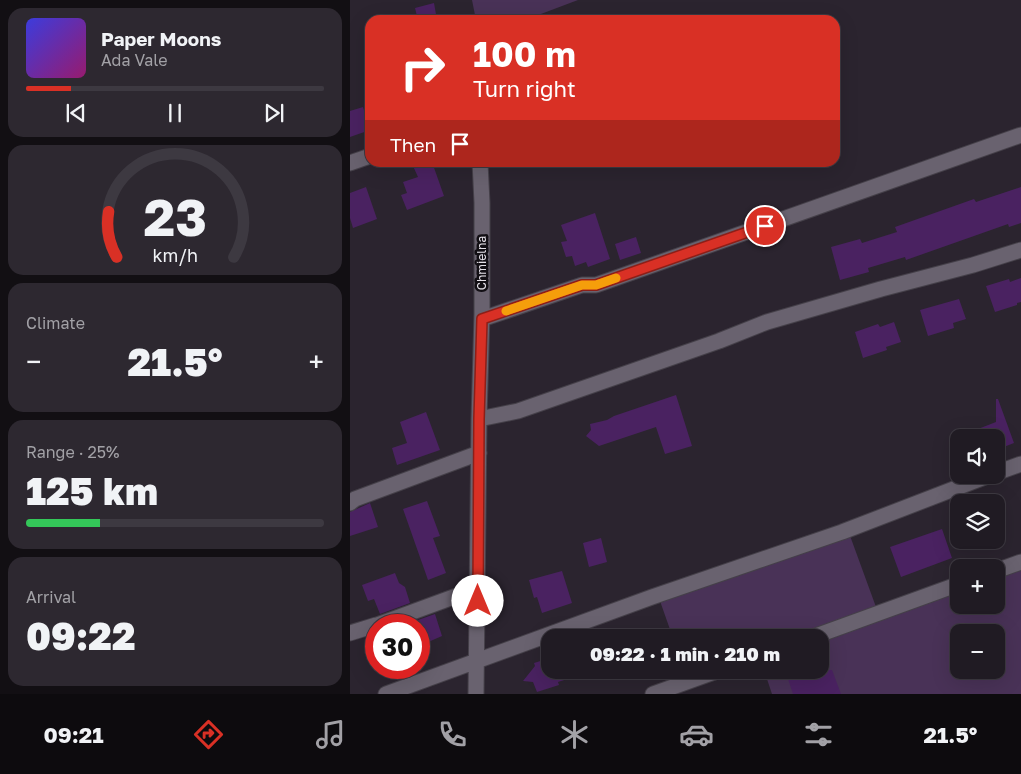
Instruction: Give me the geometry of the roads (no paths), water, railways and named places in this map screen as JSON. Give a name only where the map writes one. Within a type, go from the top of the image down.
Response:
[{"type":"street","points":[[482,319],[582,285],[596,285],[1021,135]]},
{"type":"street","points":[[350,163],[365,158]]},
{"type":"street","name":"Chmielna","points":[[476,694],[482,319],[480,167]]},
{"type":"street","points":[[479,419],[518,411],[719,341],[767,322],[1021,250]]},
{"type":"street","points":[[350,504],[355,499],[479,453]]},
{"type":"street","points":[[1005,470],[1021,464]]},
{"type":"street","points":[[386,694],[477,660],[842,532],[967,484]]},
{"type":"street","points":[[1005,568],[1021,562]]},
{"type":"street","points":[[829,631],[950,587]]},
{"type":"street","points":[[407,614],[478,588]]},
{"type":"street","points":[[350,634],[365,629]]},
{"type":"street","points":[[653,694],[695,679]]}]
